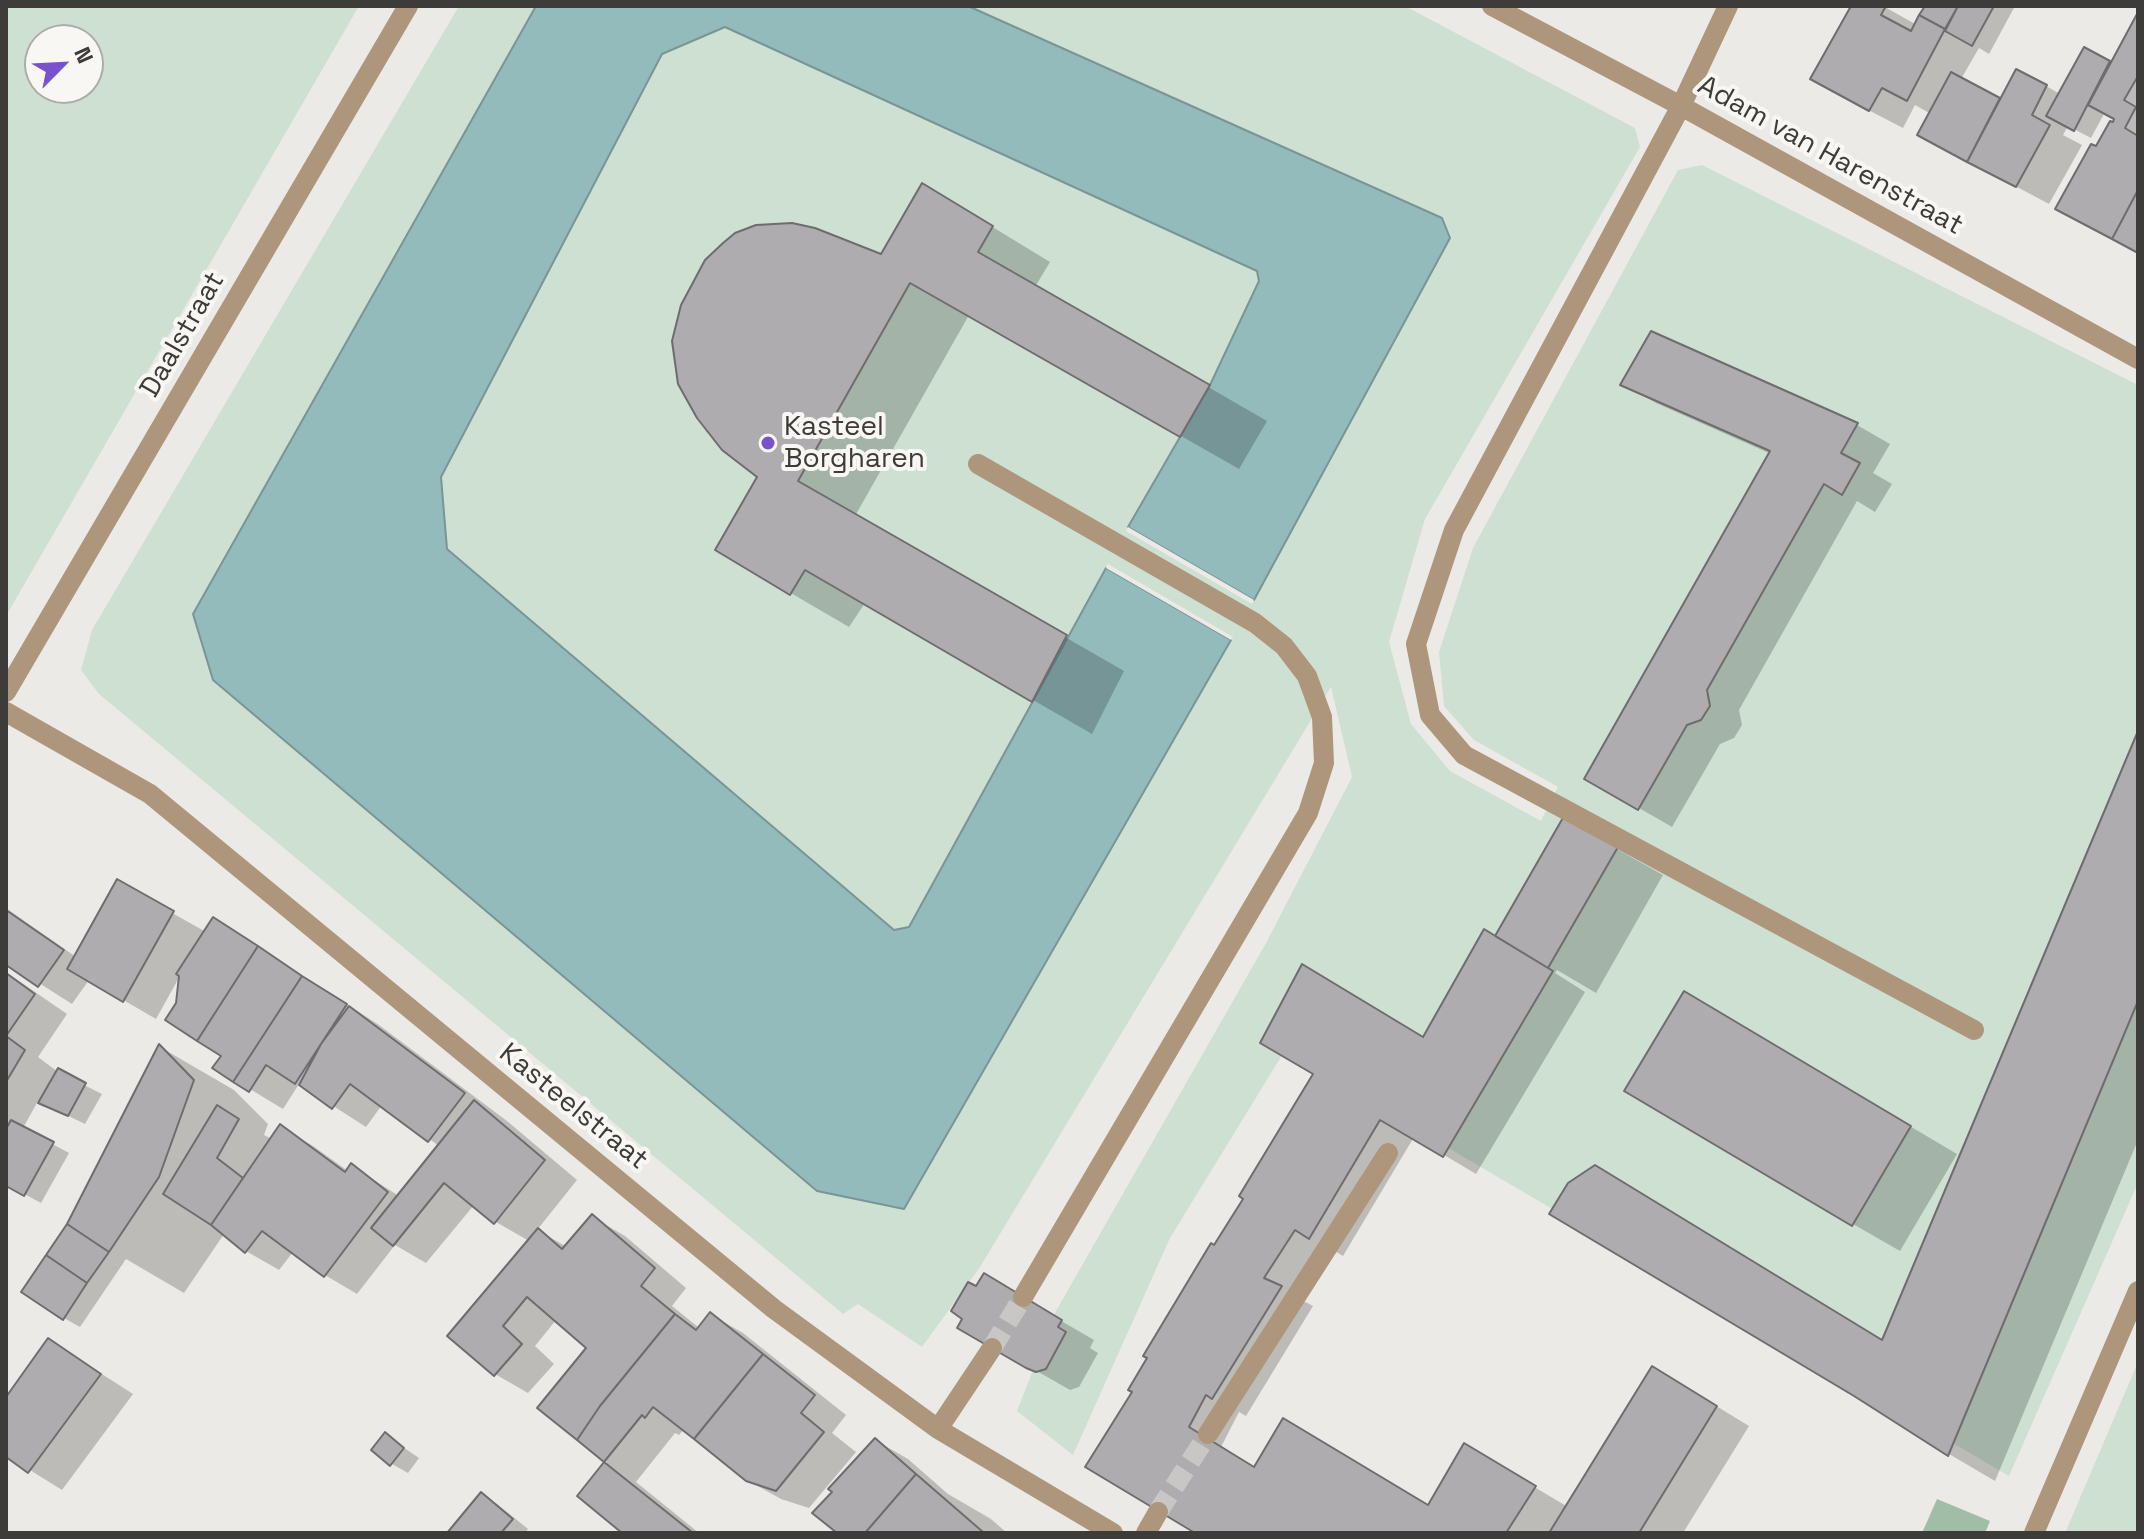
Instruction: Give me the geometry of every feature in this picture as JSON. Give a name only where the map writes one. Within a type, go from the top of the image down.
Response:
[{"type":"street","name":"Daalstraat","points":[[6,692],[408,6]]},
{"type":"street","name":"Adam van Harenstraat","points":[[1492,6],[1681,106],[2138,359]]},
{"type":"street","points":[[1728,6],[1681,106],[1454,530],[1416,644],[1430,715],[1464,755],[1974,1030]]},
{"type":"street","points":[[978,464],[1246,617],[1284,646],[1307,676],[1322,717],[1324,763],[1308,813],[1023,1297]]},
{"type":"street","name":"Kasteelstraat","points":[[6,712],[150,794],[774,1309],[938,1429],[1113,1533]]},
{"type":"street","points":[[1208,1434],[1388,1153]]},
{"type":"street","points":[[2034,1533],[2138,1291]]},
{"type":"street","points":[[938,1429],[992,1348]]},
{"type":"street","points":[[1146,1533],[1158,1512]]},
{"type":"green space","points":[[6,6],[359,6],[6,616]]},
{"type":"green space","points":[[459,6],[536,6],[193,614],[817,1191],[909,927],[894,930],[447,549],[441,477],[662,54],[724,27],[1257,271],[1259,281],[1210,385],[1254,600],[1450,238],[1442,218],[968,6],[1405,6],[1635,128],[1640,147],[1425,519],[1389,642],[1411,724],[1450,771],[1541,821],[1558,787],[1474,740],[1444,706],[1439,652],[1473,548],[1678,170],[1702,165],[2138,385],[2138,1183],[2009,1476],[1284,1052],[1170,1238],[1073,1455],[1017,1411],[1056,1311],[1266,943],[1352,777],[1331,687],[980,1267],[922,1347],[858,1304],[843,1314],[99,694],[81,670],[92,630]]},
{"type":"green space","points":[[2138,1362],[2138,1533],[2065,1533]]},
{"type":"green space","points":[[1937,1499],[1990,1521],[1985,1533],[1922,1533]]},
{"type":"water","points":[[536,6],[968,6],[1442,218],[1450,238],[1254,600],[1128,527],[1210,385],[1259,281],[1257,271],[725,27],[662,54],[441,477],[447,549],[894,930],[909,927],[1106,568],[1231,640],[904,1209],[817,1191],[213,680],[193,614]]},
{"type":"pier","points":[[1128,527],[1254,600],[1252,604],[1126,531]]},
{"type":"pier","points":[[1108,564],[1233,637],[1231,640],[1106,568]]},
{"type":"building","points":[[1851,6],[1886,6],[1881,15],[1911,31],[1919,15],[1945,29],[1907,101],[1882,88],[1869,111],[1810,79]]},
{"type":"building","points":[[1925,6],[1958,6],[1945,29],[1919,15]]},
{"type":"building","points":[[1958,6],[1994,6],[1972,46],[1945,31]]},
{"type":"building","points":[[2137,14],[2138,76],[2124,100],[2136,107],[2125,128],[2138,136],[2138,190],[2112,239],[2055,209],[2091,144],[2096,146],[2110,121],[2113,122],[2114,119],[2088,105]]},
{"type":"building","points":[[2084,47],[2110,61],[2074,131],[2046,116]]},
{"type":"building","points":[[2016,69],[2047,85],[2032,115],[2050,125],[2016,187],[1967,162]]},
{"type":"building","points":[[1951,72],[2000,98],[1967,162],[1917,135]]},
{"type":"building","name":"Kasteel Borgharen","points":[[922,183],[993,226],[978,252],[1210,385],[1180,437],[910,283],[798,481],[1067,635],[1032,702],[805,570],[790,595],[715,550],[757,477],[722,450],[697,418],[678,384],[672,341],[681,305],[705,260],[735,233],[756,225],[792,223],[815,228],[881,254]]},
{"type":"building","points":[[2138,190],[2138,253],[2112,239]]},
{"type":"building","points":[[1651,331],[1858,423],[1841,453],[1860,463],[1842,495],[1824,484],[1707,690],[1710,706],[1701,720],[1687,725],[1638,810],[1584,779],[1770,451],[1620,385]]},
{"type":"building","points":[[2138,731],[2138,1001],[1948,1456],[1854,1396],[1549,1214],[1568,1183],[1595,1165],[1882,1340]]},
{"type":"building","points":[[1564,816],[1618,847],[1548,968],[1495,936]]},
{"type":"building","points":[[117,879],[174,911],[123,1002],[67,969]]},
{"type":"building","points":[[6,910],[64,950],[38,987],[6,965]]},
{"type":"building","points":[[213,917],[258,946],[197,1041],[165,1020],[176,1003],[179,976],[176,974]]},
{"type":"building","points":[[1484,929],[1553,971],[1443,1157],[1380,1120],[1309,1239],[1295,1230],[1264,1278],[1282,1286],[1212,1399],[1206,1395],[1189,1427],[1254,1467],[1283,1418],[1428,1505],[1464,1443],[1536,1486],[1506,1533],[1195,1533],[1085,1467],[1132,1392],[1128,1390],[1147,1358],[1143,1356],[1211,1243],[1214,1245],[1243,1199],[1239,1196],[1313,1074],[1260,1043],[1302,964],[1423,1037]]},
{"type":"building","points":[[258,946],[302,976],[233,1082],[212,1068],[221,1056],[197,1041]]},
{"type":"building","points":[[6,973],[35,994],[6,1036]]},
{"type":"building","points":[[302,976],[347,1004],[295,1084],[266,1065],[249,1092],[233,1082]]},
{"type":"building","points":[[1684,991],[1911,1126],[1852,1226],[1624,1091]]},
{"type":"building","points":[[349,1006],[465,1093],[428,1142],[350,1084],[332,1109],[299,1085],[321,1044]]},
{"type":"building","points":[[6,1036],[25,1050],[6,1082]]},
{"type":"building","points":[[159,1044],[194,1080],[159,1177],[109,1252],[67,1224]]},
{"type":"building","points":[[58,1068],[86,1083],[68,1116],[38,1103]]},
{"type":"building","points":[[474,1100],[545,1160],[494,1224],[444,1183],[393,1246],[371,1228]]},
{"type":"building","points":[[217,1105],[239,1119],[217,1158],[243,1178],[211,1225],[163,1194]]},
{"type":"building","points":[[11,1120],[54,1142],[24,1196],[6,1186],[6,1129]]},
{"type":"building","points":[[280,1124],[345,1172],[351,1163],[388,1192],[324,1277],[262,1231],[245,1253],[211,1225]]},
{"type":"building","points":[[592,1214],[655,1268],[641,1286],[675,1314],[600,1406],[577,1440],[537,1408],[586,1348],[527,1297],[503,1326],[522,1344],[494,1376],[447,1336],[538,1228],[562,1249]]},
{"type":"building","points":[[67,1224],[109,1252],[87,1283],[46,1255]]},
{"type":"building","points":[[46,1255],[87,1283],[63,1320],[21,1292]]},
{"type":"building","points":[[984,1273],[1062,1320],[1058,1327],[1066,1332],[1046,1369],[1036,1372],[1026,1368],[957,1328],[962,1319],[951,1311],[968,1282],[976,1286]]},
{"type":"building","points":[[710,1312],[763,1354],[694,1439],[653,1407],[645,1418],[642,1415],[604,1462],[577,1440],[600,1406],[675,1314],[696,1330]]},
{"type":"building","points":[[48,1338],[101,1374],[28,1473],[6,1457],[6,1397]]},
{"type":"building","points":[[763,1354],[815,1395],[801,1413],[824,1432],[776,1491],[746,1481],[694,1439]]},
{"type":"building","points":[[1652,1366],[1717,1406],[1639,1533],[1549,1533]]},
{"type":"building","points":[[385,1432],[404,1448],[390,1466],[371,1450]]},
{"type":"building","points":[[875,1438],[916,1474],[865,1533],[837,1533],[812,1513],[832,1492],[828,1489]]},
{"type":"building","points":[[604,1462],[693,1533],[622,1533],[577,1496]]},
{"type":"building","points":[[916,1474],[983,1532],[865,1533]]},
{"type":"building","points":[[481,1492],[513,1519],[501,1533],[447,1533]]},
{"type":"tunnel","points":[[992,1348],[1023,1297]]},
{"type":"tunnel","points":[[1158,1512],[1208,1434]]},
{"type":"place","name":"Kasteel Borgharen","points":[[768,443]]}]
